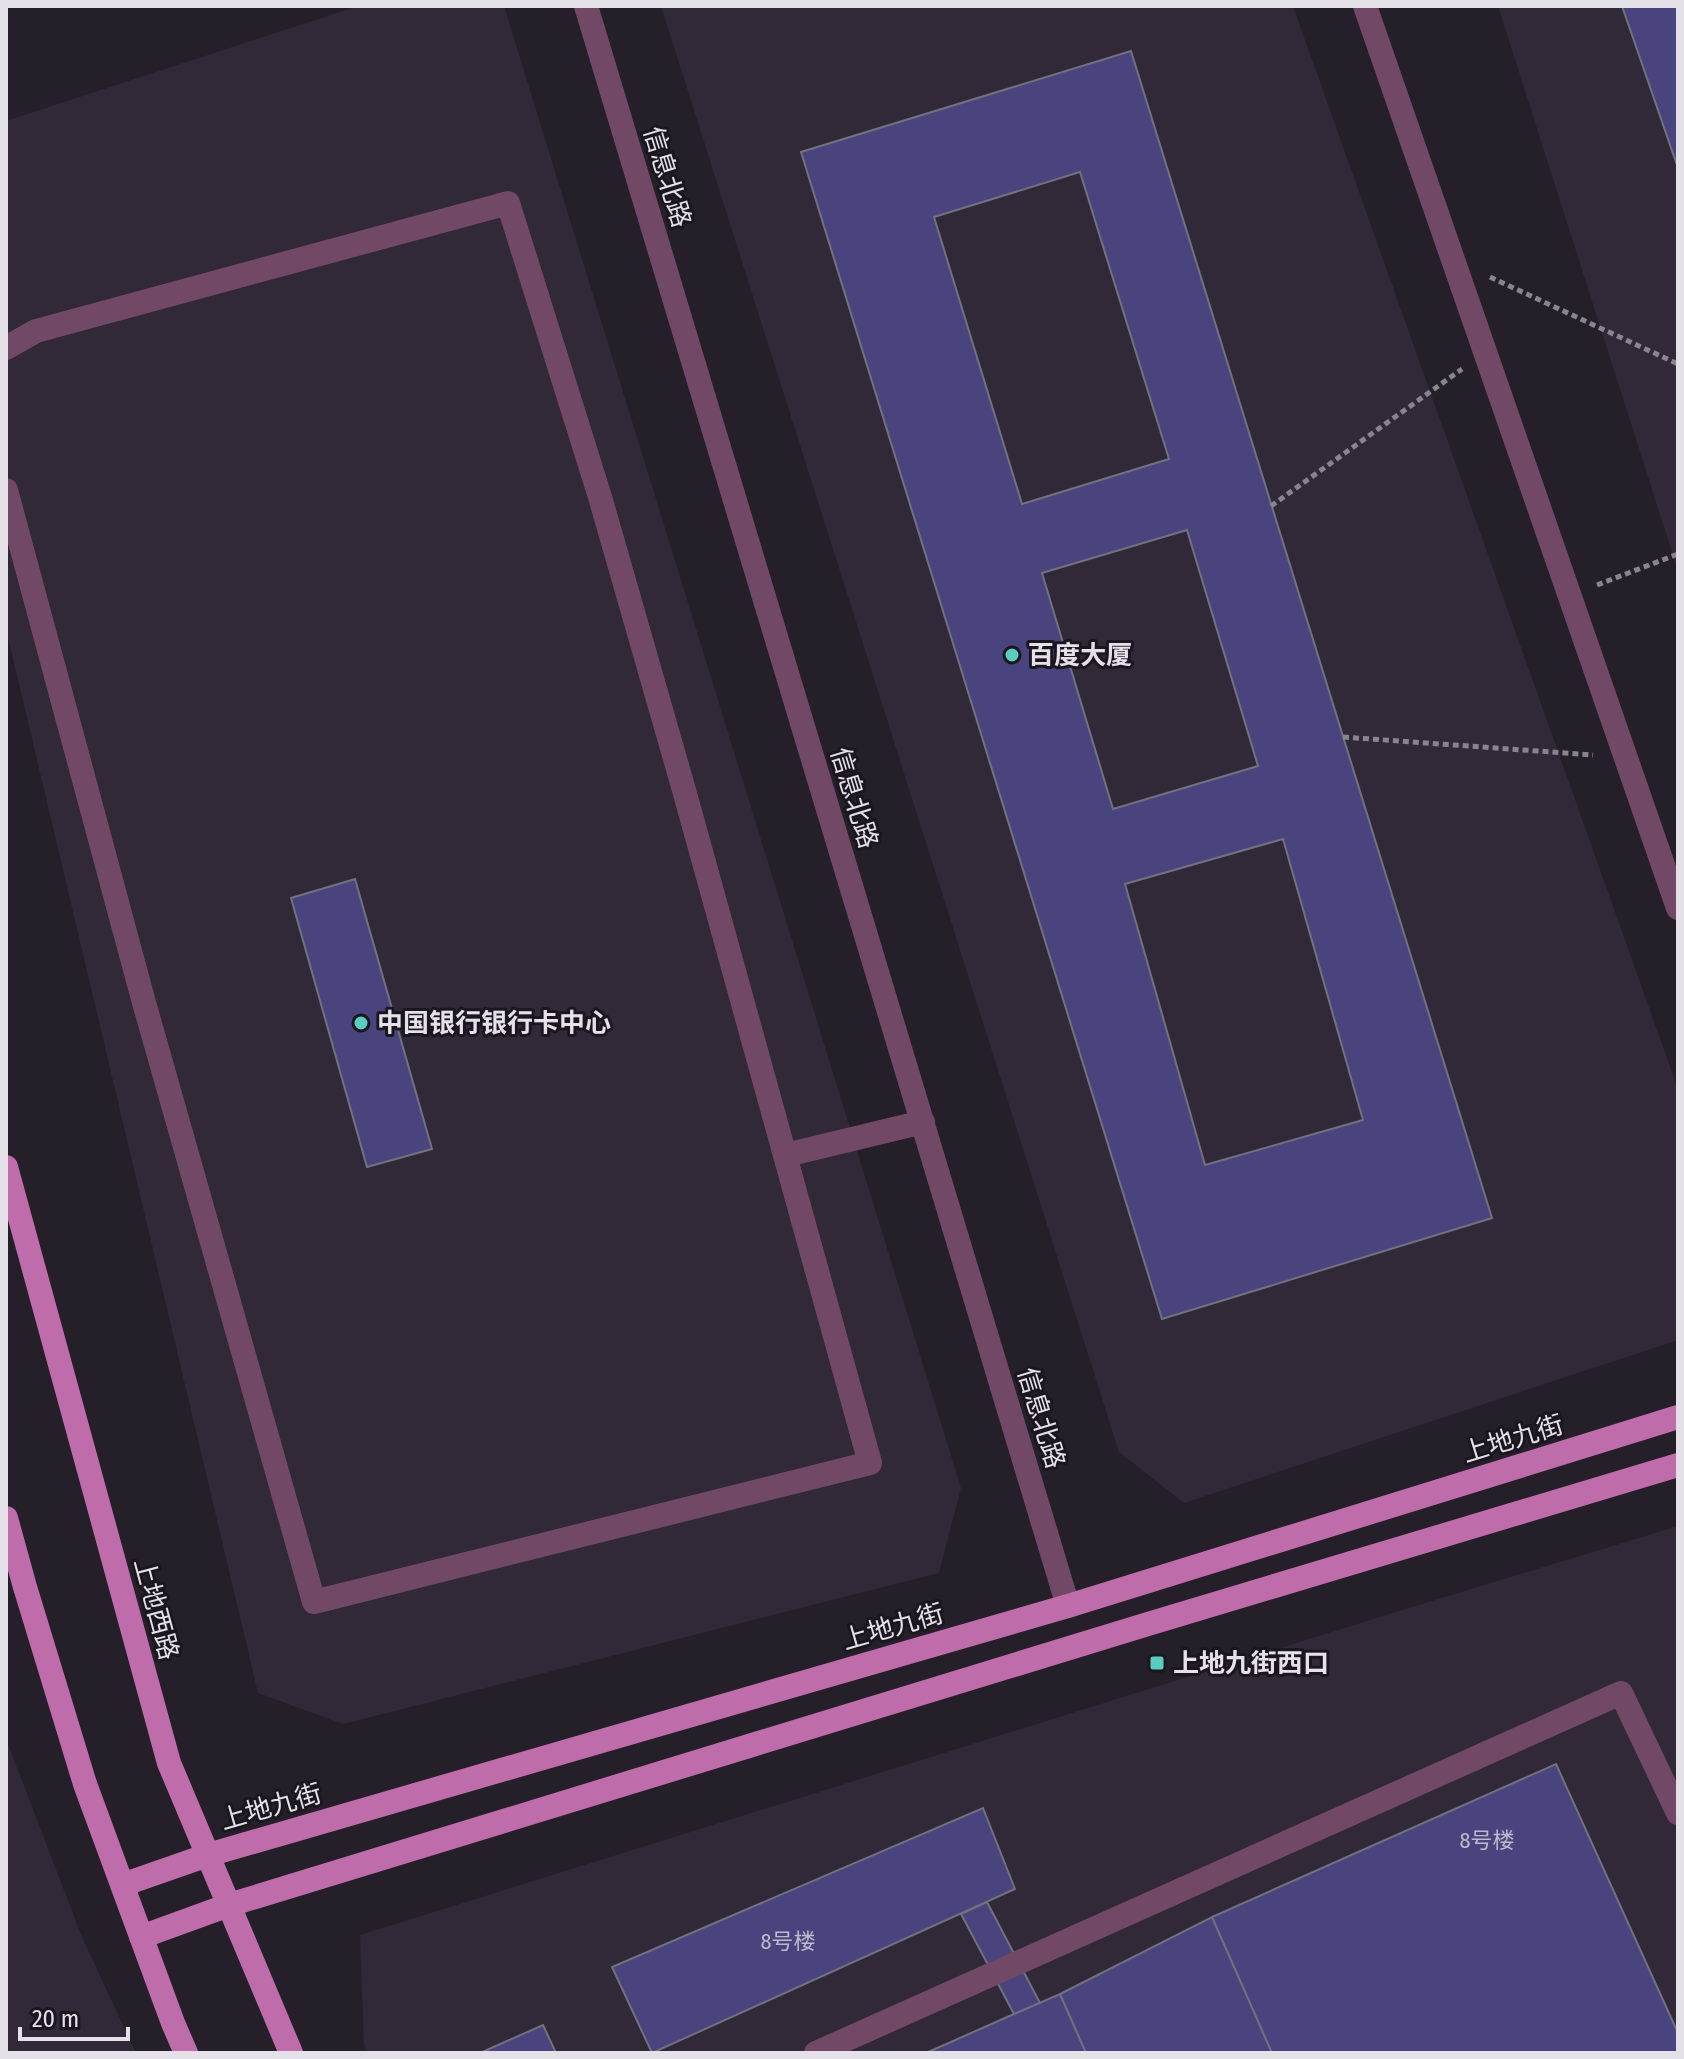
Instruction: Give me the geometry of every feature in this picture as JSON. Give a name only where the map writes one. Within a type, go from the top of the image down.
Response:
[{"type":"main road","name":"上地西路","points":[[6,1167],[169,1763],[291,2053]]},
{"type":"main road","name":"上地九街","points":[[122,1885],[208,1855],[1068,1606],[1678,1417]]},
{"type":"main road","points":[[141,1937],[229,1905],[1678,1465]]},
{"type":"main road","points":[[6,1518],[85,1784],[186,2053]]},
{"type":"street","name":"信息北路","points":[[586,6],[1068,1606]]},
{"type":"street","points":[[1365,6],[1678,908]]},
{"type":"street","points":[[6,348],[36,331],[508,203],[600,497],[870,1463],[314,1602],[143,999],[6,490]]},
{"type":"street","points":[[786,1155],[923,1122]]},
{"type":"street","points":[[816,2053],[1621,1693],[1670,1774],[1678,1813]]},
{"type":"path","points":[[1453,260],[1678,364]]},
{"type":"path","points":[[1271,506],[1485,352]]},
{"type":"path","points":[[1570,595],[1678,554]]},
{"type":"path","points":[[1343,737],[1626,758]]},
{"type":"shaded area","points":[[358,6],[504,6],[961,1488],[939,1573],[343,1724],[258,1693],[6,629],[6,121]]},
{"type":"shaded area","points":[[661,6],[1293,6],[1678,1089],[1678,1340],[1184,1503],[1119,1452]]},
{"type":"shaded area","points":[[1498,6],[1678,6],[1678,571]]},
{"type":"shaded area","points":[[1678,1526],[1678,2053],[367,2053],[364,2044],[360,1935]]},
{"type":"shaded area","points":[[6,1739],[82,1937],[136,2053],[6,2053]]},
{"type":"building","points":[[1622,6],[1678,6],[1678,168]]},
{"type":"building","name":"百度大厦","points":[[1131,51],[1492,1218],[1162,1319],[801,152]],"holes":[[[1080,172],[1169,459],[1022,504],[934,217]],[[1187,530],[1258,766],[1113,809],[1042,573]],[[1283,839],[1363,1120],[1205,1165],[1125,884]]]},
{"type":"building","name":"中国银行银行卡中心","points":[[355,879],[432,1149],[367,1167],[291,898]]},
{"type":"building","points":[[1556,1764],[1678,2033],[1678,2053],[1272,2053],[1212,1917]]},
{"type":"building","points":[[983,1808],[1015,1889],[652,2053],[612,1967]]},
{"type":"building","points":[[987,1902],[1040,2003],[1014,2014],[961,1914]]},
{"type":"building","points":[[1212,1917],[1272,2053],[1086,2053],[1060,1994]]},
{"type":"building","points":[[1060,1994],[1086,2053],[926,2053],[1014,2014]]},
{"type":"building","points":[[543,2025],[556,2053],[480,2053]]},
{"type":"place","name":"百度大厦","points":[[1012,655]]},
{"type":"place","name":"中国银行银行卡中心","points":[[361,1023]]},
{"type":"place","name":"上地九街西口","points":[[1157,1663]]}]
